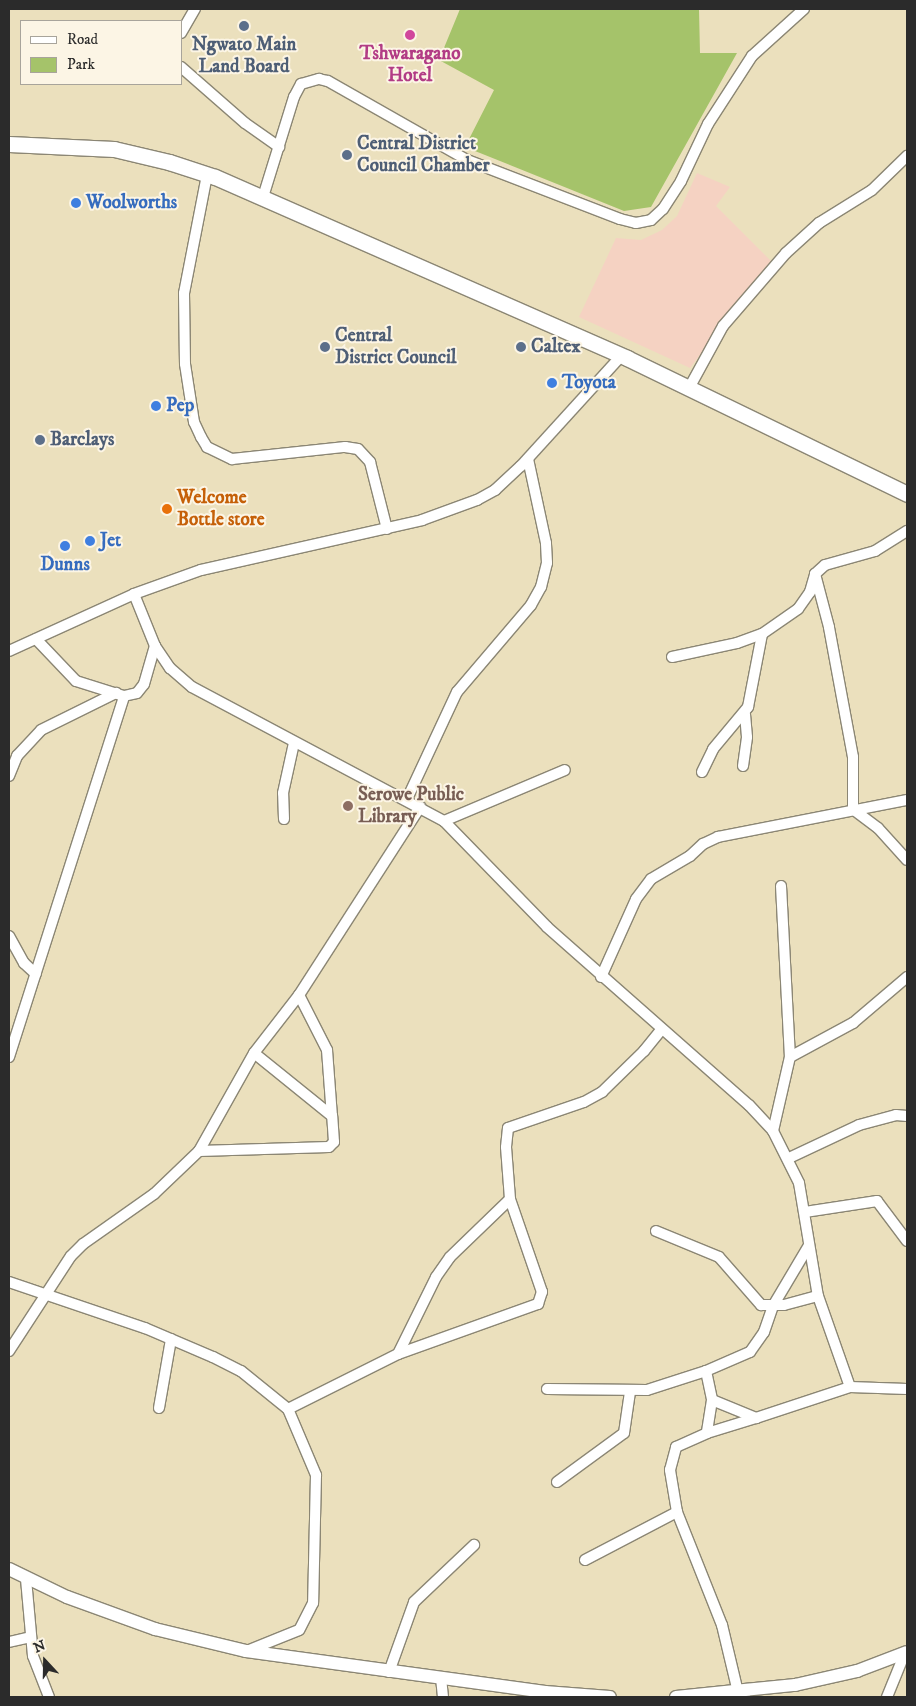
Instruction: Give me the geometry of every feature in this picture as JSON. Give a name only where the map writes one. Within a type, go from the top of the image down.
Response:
[{"type":"main road","points":[[9,144],[114,150],[207,175],[263,197],[621,356],[688,390],[907,494]]},
{"type":"street","points":[[182,31],[195,9]]},
{"type":"street","points":[[263,197],[294,97],[301,84],[319,79],[328,81],[467,160],[620,220],[636,223],[651,220],[663,209],[676,188],[708,124],[752,56],[804,9]]},
{"type":"street","points":[[182,68],[245,123],[279,147]]},
{"type":"street","points":[[688,390],[710,345],[766,274],[819,224],[872,190],[907,156]]},
{"type":"street","points":[[207,175],[184,293],[185,364],[194,422],[201,437],[207,447],[232,459],[345,447],[358,449],[370,462],[387,529]]},
{"type":"street","points":[[9,650],[134,594],[201,570],[387,529],[456,510],[477,500],[495,490],[528,459],[621,356]]},
{"type":"street","points":[[406,799],[456,692],[531,605],[541,588],[547,563],[546,543],[528,459]]},
{"type":"street","points":[[672,657],[762,634],[798,609],[810,592],[816,574],[825,564],[875,551],[907,531]]},
{"type":"street","points":[[816,574],[830,627],[853,757],[853,810]]},
{"type":"street","points":[[134,594],[155,646],[170,668],[192,687],[294,743],[406,799],[444,821],[547,927],[661,1030],[742,1099],[773,1131],[789,1158],[799,1183],[805,1212],[808,1247],[818,1296],[850,1388]]},
{"type":"street","points":[[743,766],[747,737],[745,714],[762,634]]},
{"type":"street","points":[[36,639],[76,681],[120,694],[137,693],[144,684],[155,646]]},
{"type":"street","points":[[9,776],[17,756],[41,730],[120,694]]},
{"type":"street","points":[[9,1057],[36,974],[120,694]]},
{"type":"street","points":[[702,772],[716,745],[745,714]]},
{"type":"street","points":[[284,819],[282,793],[294,743]]},
{"type":"street","points":[[444,821],[565,770]]},
{"type":"street","points":[[601,977],[636,899],[657,875],[718,837],[907,800]]},
{"type":"street","points":[[9,1352],[46,1294],[83,1244],[154,1194],[199,1151],[254,1053],[299,995],[420,807]]},
{"type":"street","points":[[853,810],[872,822],[907,860]]},
{"type":"street","points":[[773,1131],[790,1057],[781,886]]},
{"type":"street","points":[[9,936],[24,963],[36,974]]},
{"type":"street","points":[[790,1057],[853,1023],[907,977]]},
{"type":"street","points":[[199,1151],[329,1147],[334,1142],[327,1050],[299,995]]},
{"type":"street","points":[[288,1409],[398,1354],[538,1304],[542,1299],[510,1199],[506,1147],[508,1128],[584,1102],[602,1092],[644,1051],[661,1030]]},
{"type":"street","points":[[254,1053],[332,1116]]},
{"type":"street","points":[[789,1158],[859,1124],[896,1115],[907,1116]]},
{"type":"street","points":[[398,1354],[436,1278],[450,1257],[510,1199]]},
{"type":"street","points":[[805,1212],[877,1201],[907,1241]]},
{"type":"street","points":[[656,1230],[711,1252],[754,1300],[773,1306],[818,1296]]},
{"type":"street","points":[[547,1389],[630,1392],[656,1387],[706,1371],[750,1352],[764,1332],[773,1306],[808,1247]]},
{"type":"street","points":[[9,1282],[170,1339],[241,1371],[288,1409],[316,1475],[314,1604],[299,1630],[246,1651]]},
{"type":"street","points":[[159,1408],[170,1339]]},
{"type":"street","points":[[706,1371],[712,1400],[707,1433]]},
{"type":"street","points":[[738,1692],[722,1625],[677,1512],[670,1470],[673,1452],[681,1444],[707,1433],[850,1388],[907,1389]]},
{"type":"street","points":[[557,1482],[624,1433],[630,1392]]},
{"type":"street","points":[[712,1400],[756,1418]]},
{"type":"street","points":[[585,1560],[677,1512]]},
{"type":"street","points":[[389,1672],[414,1602],[474,1545]]},
{"type":"street","points":[[9,1569],[26,1579],[156,1629],[246,1651],[389,1672],[610,1697]]},
{"type":"street","points":[[26,1579],[30,1637],[37,1673],[48,1696]]},
{"type":"street","points":[[9,1642],[30,1637]]},
{"type":"street","points":[[676,1697],[738,1692],[826,1679],[906,1652]]},
{"type":"street","points":[[887,1697],[906,1652]]},
{"type":"street","points":[[440,1678],[443,1697]]},
{"type":"shaded area","points":[[697,173],[730,187],[716,206],[771,261],[690,368],[579,317],[616,238],[641,240],[662,230],[677,216]]},
{"type":"green space","points":[[460,9],[699,9],[700,53],[737,53],[651,207],[624,211],[465,147],[494,90],[439,60]]},
{"type":"place","name":"Ngwato Main Land Board","points":[[244,26]]},
{"type":"place","name":"Tshwaragano Hotel","points":[[410,35]]},
{"type":"place","name":"Central District Council Chamber","points":[[347,155]]},
{"type":"place","name":"Woolworths","points":[[76,203]]},
{"type":"place","name":"Central District Council","points":[[325,347]]},
{"type":"place","name":"Caltex","points":[[521,347]]},
{"type":"place","name":"Toyota","points":[[552,383]]},
{"type":"place","name":"Pep","points":[[156,406]]},
{"type":"place","name":"Barclays","points":[[40,440]]},
{"type":"place","name":"Welcome Bottle store","points":[[167,509]]},
{"type":"place","name":"Jet","points":[[90,541]]},
{"type":"place","name":"Dunns","points":[[65,546]]},
{"type":"place","name":"Serowe Public Library","points":[[348,806]]}]
